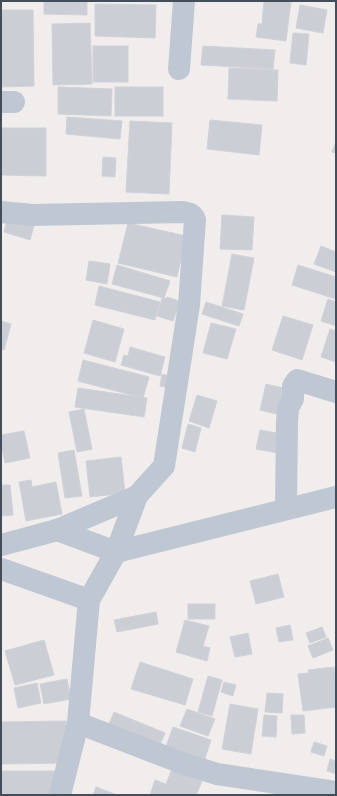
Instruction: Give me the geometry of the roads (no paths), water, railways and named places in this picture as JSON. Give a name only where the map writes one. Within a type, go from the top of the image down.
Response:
[{"type":"street","points":[[179,69],[184,1]]},
{"type":"street","points":[[1,212],[33,215],[189,212],[194,217],[189,305],[164,466],[138,496],[116,552],[89,600],[78,723],[60,795]]},
{"type":"street","points":[[286,508],[287,422],[288,408],[293,399],[293,386],[297,380],[336,392]]},
{"type":"street","points":[[1,545],[57,530],[138,496]]},
{"type":"street","points":[[57,530],[116,552],[286,508],[336,497]]},
{"type":"street","points":[[1,569],[89,600]]},
{"type":"street","points":[[78,723],[198,769],[302,792],[336,792]]}]
